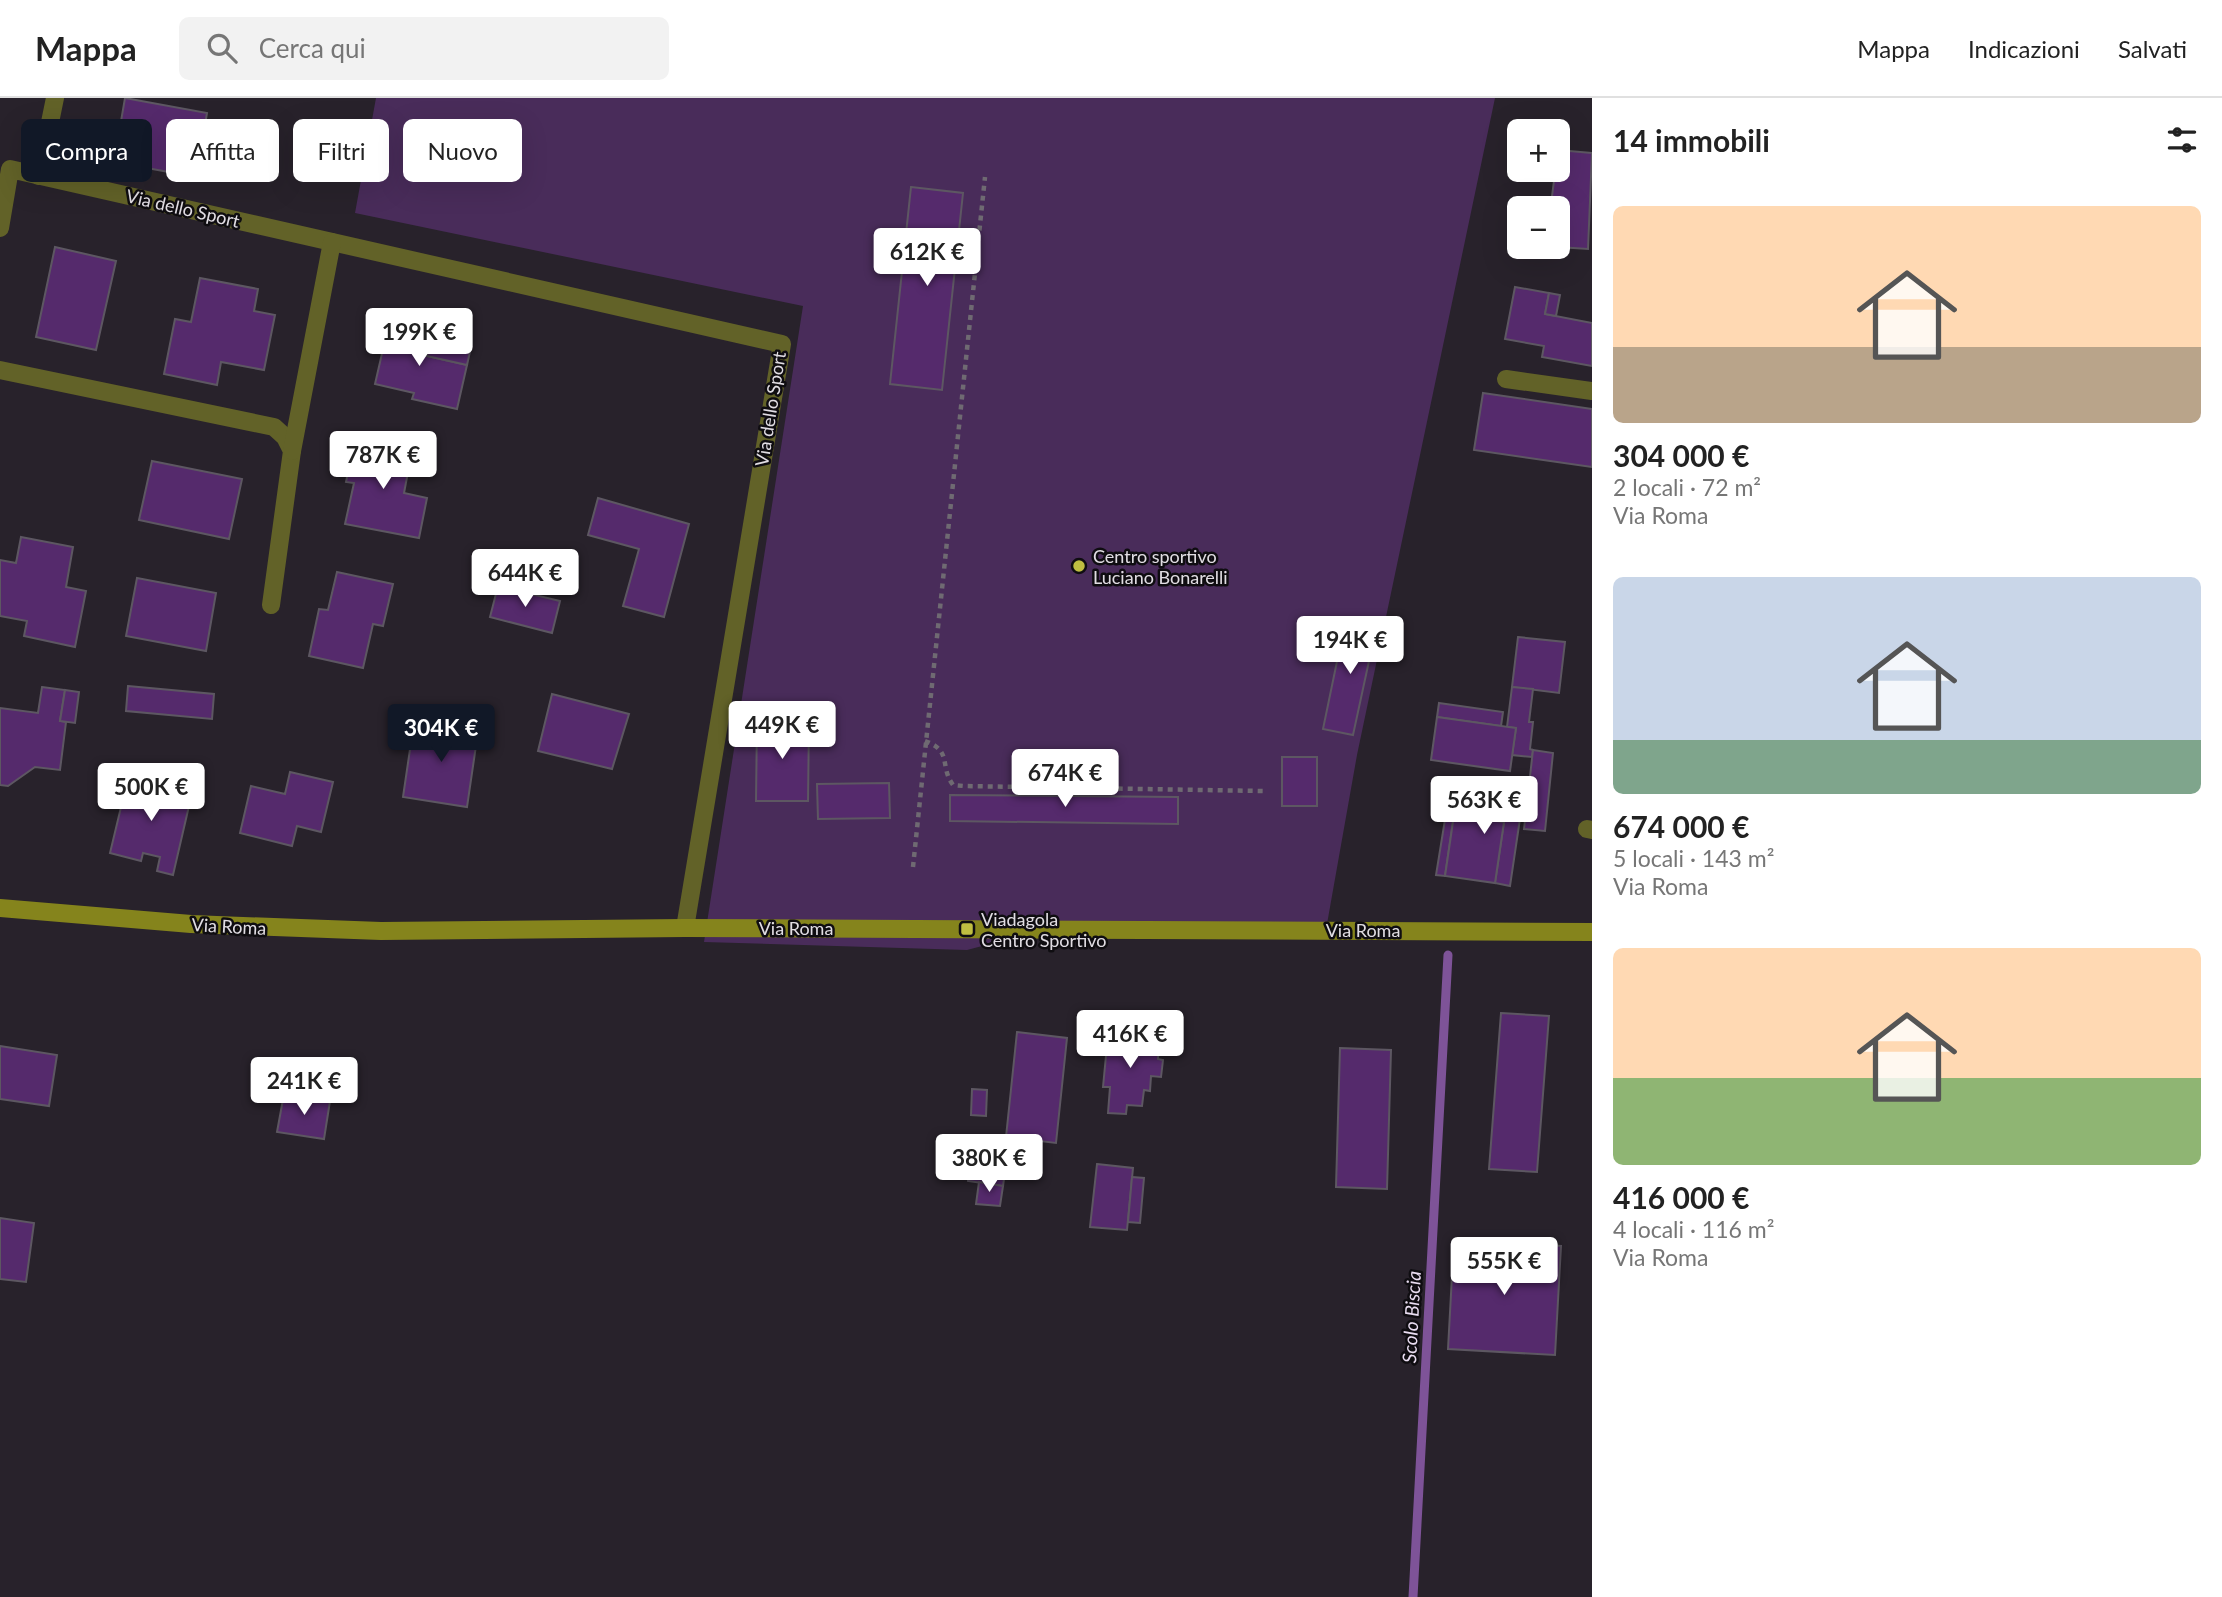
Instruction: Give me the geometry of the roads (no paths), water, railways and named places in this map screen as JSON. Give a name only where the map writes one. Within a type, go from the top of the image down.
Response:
[{"type":"main road","name":"Via Roma","points":[[0,908],[276,928],[381,931],[685,928],[1592,932]]},
{"type":"street","points":[[51,119],[55,98]]},
{"type":"street","name":"Via dello Sport","points":[[0,228],[10,169],[21,172]]},
{"type":"street","name":"Via dello Sport","points":[[66,182],[782,344],[685,928]]},
{"type":"street","points":[[271,605],[292,451],[332,242]]},
{"type":"street","points":[[0,370],[274,427],[285,437],[292,451]]},
{"type":"street","points":[[1506,379],[1592,391]]},
{"type":"waterway","name":"Scolo Biscia","points":[[1413,1597],[1448,955]]},
{"type":"place","name":"Centro sportivo Luciano Bonarelli","points":[[1079,566]]},
{"type":"place","name":"Viadagola Centro Sportivo","points":[[967,929]]}]
